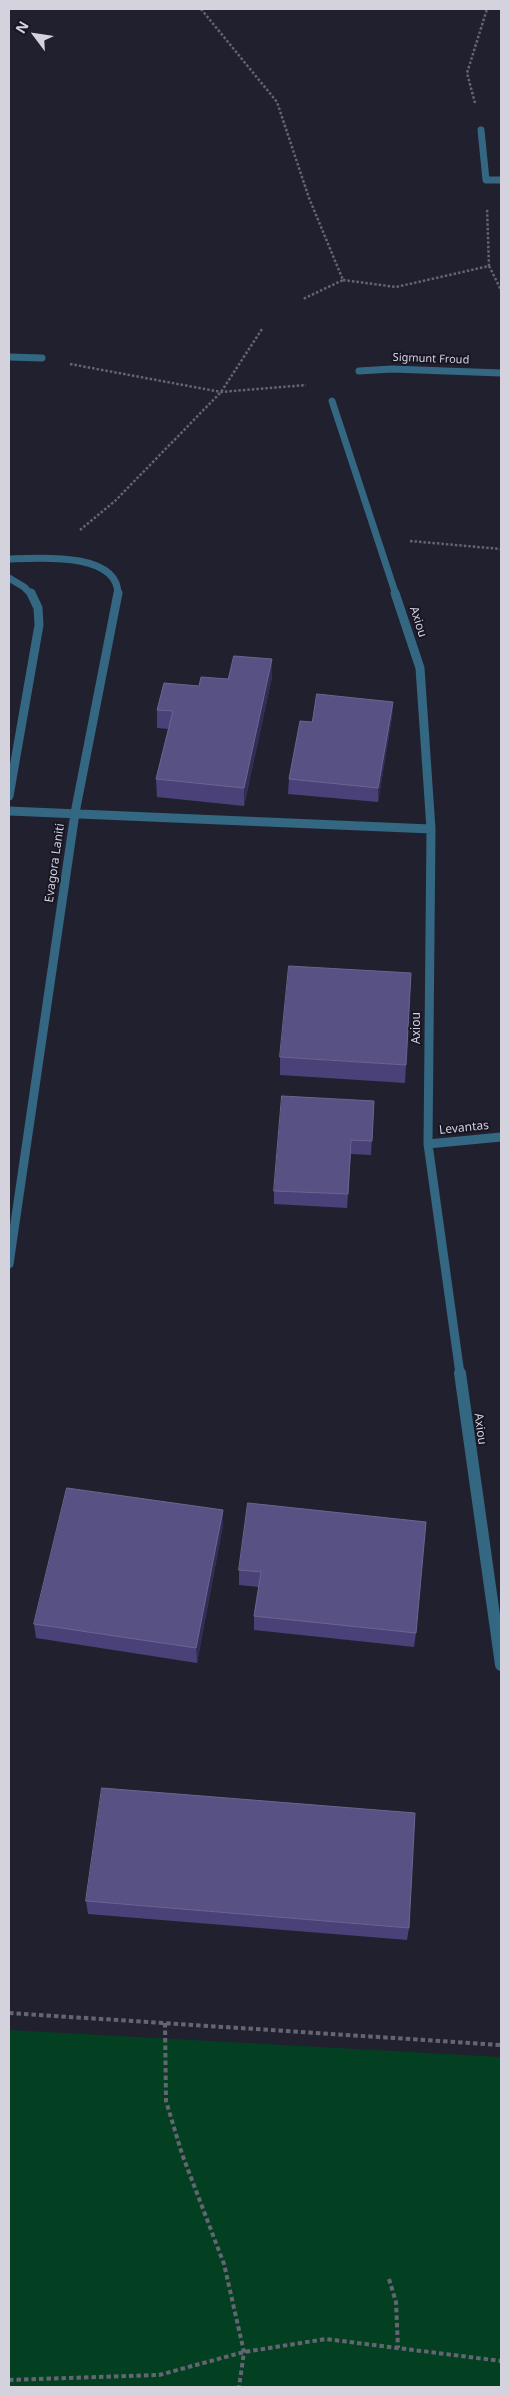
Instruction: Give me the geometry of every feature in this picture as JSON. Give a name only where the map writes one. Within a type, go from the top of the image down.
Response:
[{"type":"street","points":[[481,130],[486,180],[501,180]]},
{"type":"street","points":[[9,357],[42,358]]},
{"type":"street","name":"Sigmunt Froud","points":[[360,371],[392,369],[501,373]]},
{"type":"street","name":"Axiou","points":[[332,401],[420,668],[431,829],[428,1144],[501,1665]]},
{"type":"street","name":"Evagora Laniti","points":[[9,559],[84,561],[98,566],[109,574],[118,586],[117,601],[75,813],[9,1264]]},
{"type":"street","points":[[9,578],[22,584],[32,593],[40,607],[39,625],[9,796]]},
{"type":"street","points":[[9,811],[431,829]]},
{"type":"street","name":"Levantas","points":[[428,1144],[501,1137]]},
{"type":"path","points":[[201,9],[277,102],[309,198],[343,280]]},
{"type":"path","points":[[481,130],[468,73],[487,9]]},
{"type":"path","points":[[486,180],[489,266],[501,290]]},
{"type":"path","points":[[303,299],[343,280],[396,287],[489,266]]},
{"type":"path","points":[[59,559],[80,530],[115,501],[221,392],[262,329]]},
{"type":"path","points":[[42,358],[221,392],[311,385]]},
{"type":"path","points":[[377,538],[501,549]]},
{"type":"path","points":[[9,2012],[501,2045]]},
{"type":"path","points":[[165,2022],[166,2101],[182,2154],[224,2264],[244,2352],[239,2387]]},
{"type":"path","points":[[389,2279],[396,2302],[398,2348]]},
{"type":"path","points":[[9,2380],[160,2375],[244,2352],[326,2339],[501,2360]]},
{"type":"green space","points":[[9,2030],[501,2057],[501,2387],[9,2387]]},
{"type":"building","points":[[234,656],[272,659],[244,788],[156,779],[173,711],[157,710],[164,683],[199,686],[201,677],[228,679]]},
{"type":"building","points":[[317,694],[393,702],[378,788],[289,779],[300,721],[312,722]]},
{"type":"building","points":[[289,966],[411,973],[406,1065],[280,1057]]},
{"type":"building","points":[[282,1096],[374,1101],[372,1141],[351,1140],[348,1194],[274,1191]]},
{"type":"building","points":[[67,1488],[223,1510],[196,1648],[34,1624]]},
{"type":"building","points":[[248,1503],[426,1522],[416,1633],[254,1616],[261,1572],[239,1570]]},
{"type":"building","points":[[102,1788],[415,1813],[409,1928],[86,1901]]}]
